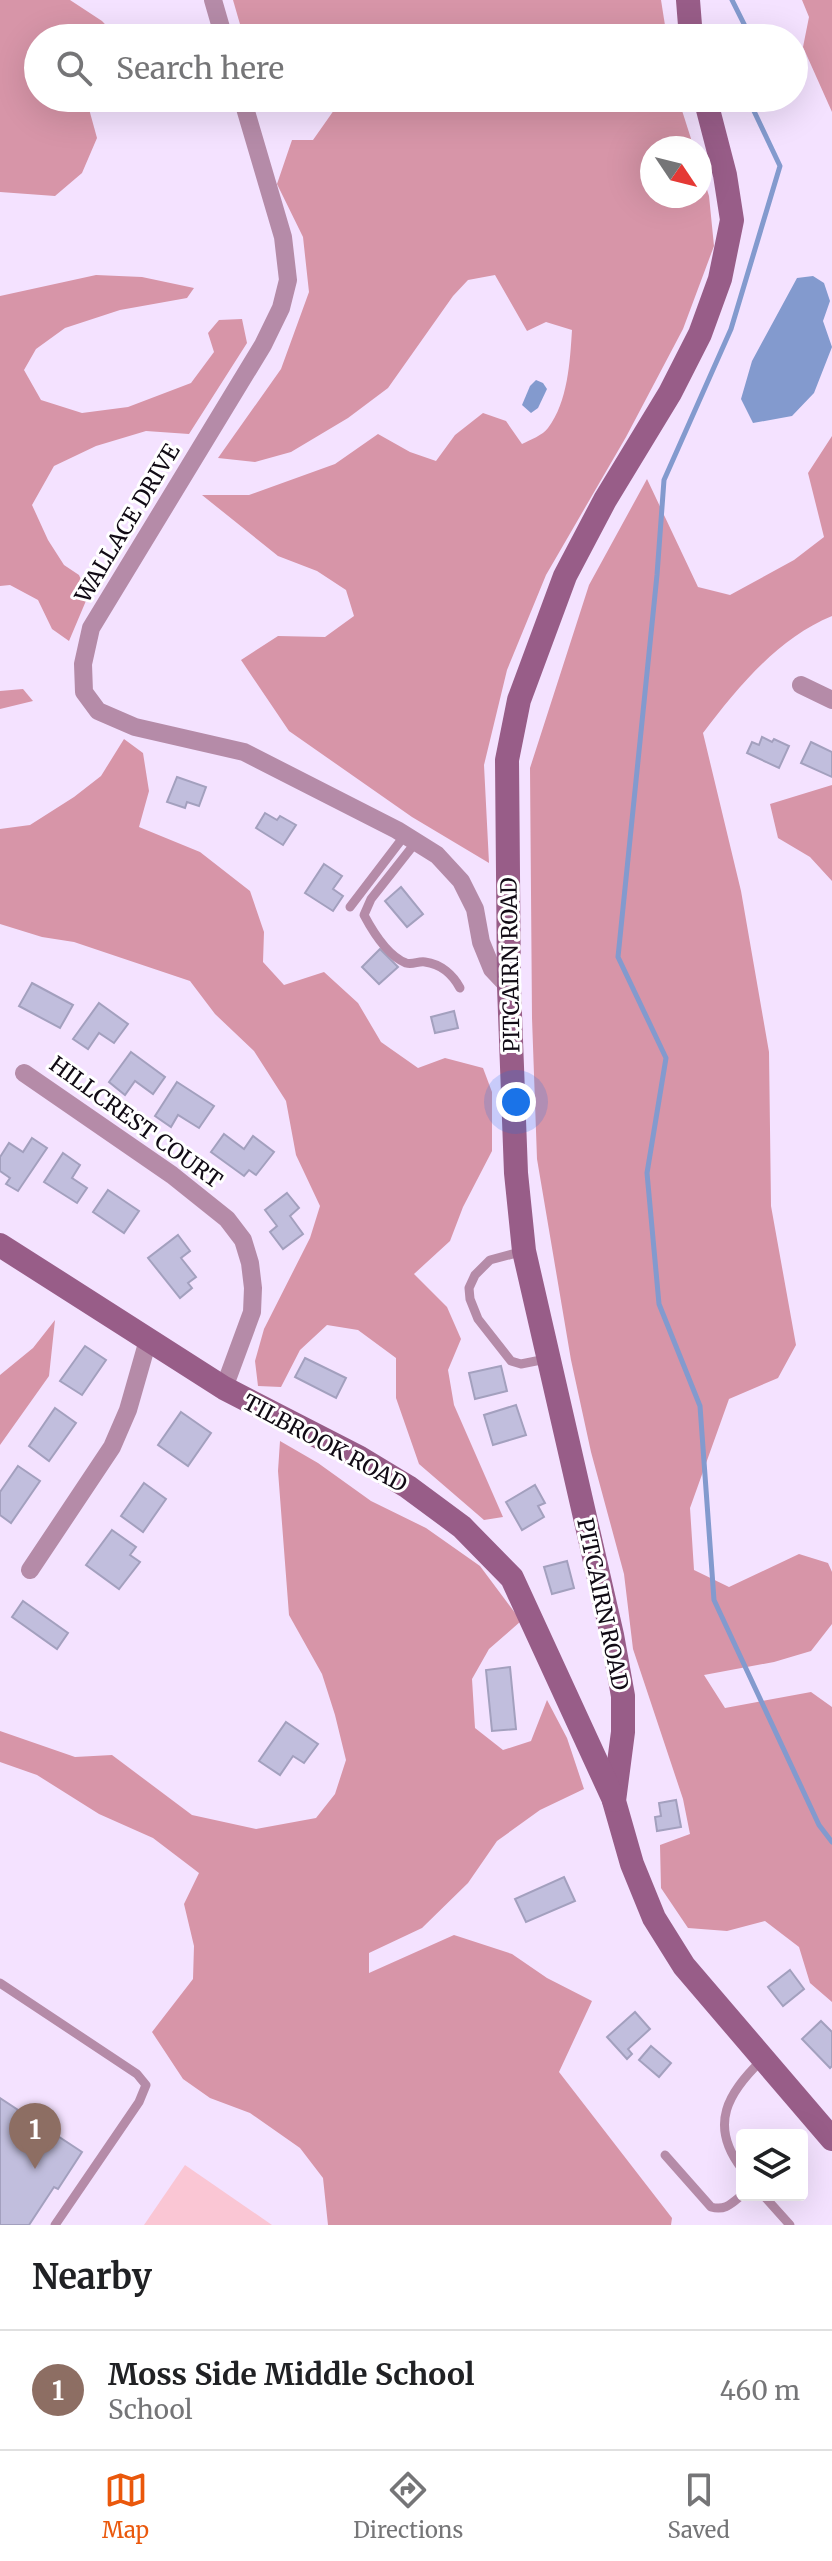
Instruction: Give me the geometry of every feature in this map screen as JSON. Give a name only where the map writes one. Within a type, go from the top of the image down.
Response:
[{"type":"street","points":[[213,0],[220,24]]},
{"type":"street","points":[[688,0],[690,24]]},
{"type":"street","name":"WALLACE DRIVE","points":[[246,112],[283,237],[288,280],[281,308],[263,345],[91,628],[83,664],[84,692],[98,711],[135,727],[244,752],[437,855],[461,881],[475,909],[481,942],[492,969],[509,987]]},
{"type":"street","name":"PITCAIRN ROAD","points":[[709,112],[725,175],[732,220],[720,279],[700,334],[670,393],[605,500],[565,576],[519,700],[507,760],[509,987],[516,1173],[524,1251],[612,1635],[623,1696],[623,1732],[614,1801],[632,1864],[654,1918],[684,1966],[832,2139]]},
{"type":"street","points":[[801,685],[832,700]]},
{"type":"street","name":"HILLCREST COURT","points":[[24,1073],[183,1183],[227,1219],[243,1240],[250,1263],[252,1312],[224,1388]]},
{"type":"street","name":"TILBROOK ROAD","points":[[0,1245],[224,1388],[360,1458],[408,1487],[462,1527],[512,1578],[614,1801]]},
{"type":"street","points":[[30,1570],[112,1447],[128,1410],[148,1340]]},
{"type":"lane","points":[[350,907],[411,839]]},
{"type":"lane","points":[[411,839],[371,899],[364,915],[373,931],[397,958],[410,965],[424,962],[438,967],[454,975],[460,988]]},
{"type":"lane","points":[[524,1251],[490,1260],[475,1275],[469,1288],[470,1299],[478,1319],[511,1361],[521,1364],[549,1359]]},
{"type":"lane","points":[[0,1983],[137,2074],[146,2085],[139,2102],[55,2225]]},
{"type":"lane","points":[[736,2161],[725,2135],[728,2100],[741,2080],[763,2059]]},
{"type":"lane","points":[[665,2155],[711,2207],[728,2207],[736,2200]]},
{"type":"lane","points":[[768,2201],[790,2225]]},
{"type":"shaded area","points":[[0,0],[70,0],[105,24],[24,24],[24,112],[90,112],[97,138],[82,173],[55,196],[0,192]]},
{"type":"shaded area","points":[[233,0],[661,0],[665,24],[240,24]]},
{"type":"shaded area","points":[[802,0],[832,0],[832,112],[808,58],[809,17]]},
{"type":"shaded area","points":[[333,112],[682,112],[690,136],[640,136],[640,208],[710,208],[714,246],[683,329],[626,437],[546,575],[507,670],[484,765],[489,863],[412,817],[289,731],[241,660],[278,636],[325,637],[354,616],[346,590],[317,571],[278,556],[202,495],[249,495],[335,464],[378,434],[410,452],[436,461],[455,435],[483,413],[506,421],[522,444],[546,431],[555,418],[567,381],[572,330],[546,322],[527,331],[495,275],[468,280],[453,296],[388,388],[348,418],[291,452],[255,462],[218,458],[281,369],[309,292],[303,237],[277,184],[292,140],[313,140]]},
{"type":"shaded area","points":[[96,275],[142,277],[194,288],[187,298],[120,310],[65,328],[36,349],[24,370],[41,400],[82,413],[128,407],[191,383],[214,352],[208,333],[219,320],[242,319],[247,343],[189,434],[146,431],[96,446],[54,466],[32,505],[48,540],[64,565],[79,575],[88,596],[69,641],[52,629],[38,600],[10,585],[0,586],[0,296]]},
{"type":"shaded area","points":[[832,436],[832,616],[812,625],[776,651],[745,682],[703,733],[741,891],[769,1052],[771,1206],[796,1345],[778,1378],[729,1399],[690,1508],[694,1570],[729,1587],[799,1554],[828,1563],[832,1572],[832,1624],[811,1651],[774,1662],[704,1675],[725,1708],[811,1692],[832,1707],[832,2002],[810,1983],[799,1947],[765,1921],[727,1931],[688,1928],[661,1888],[660,1845],[690,1834],[683,1799],[633,1649],[624,1574],[591,1452],[571,1360],[537,1159],[532,1018],[530,768],[589,585],[647,479],[698,587],[730,595],[794,560],[824,537],[808,473]]},
{"type":"shaded area","points":[[23,689],[33,701],[0,709],[0,691]]},
{"type":"shaded area","points":[[124,739],[143,753],[149,791],[139,827],[200,852],[250,891],[264,932],[263,962],[284,985],[324,972],[358,1003],[381,1042],[418,1068],[445,1058],[483,1068],[492,1092],[492,1151],[463,1207],[450,1241],[414,1274],[447,1307],[461,1339],[448,1370],[454,1405],[503,1517],[484,1520],[419,1464],[396,1398],[396,1358],[358,1330],[327,1325],[300,1350],[281,1387],[258,1386],[255,1361],[264,1329],[310,1238],[320,1206],[296,1155],[286,1101],[254,1051],[215,1014],[190,981],[74,942],[42,937],[0,924],[0,829],[30,825],[74,797],[101,776]]},
{"type":"shaded area","points":[[832,785],[832,881],[810,857],[778,838],[770,804]]},
{"type":"shaded area","points":[[55,1320],[49,1376],[0,1445],[0,1375],[33,1348]]},
{"type":"shaded area","points":[[280,1441],[318,1463],[371,1501],[426,1528],[480,1566],[521,1621],[489,1649],[472,1679],[475,1728],[503,1750],[531,1741],[547,1700],[567,1738],[584,1789],[540,1810],[497,1841],[468,1883],[422,1928],[369,1953],[369,1973],[454,1935],[512,1954],[547,1978],[592,2001],[559,2072],[672,2218],[671,2225],[328,2225],[323,2178],[300,2148],[250,2113],[210,2098],[183,2079],[152,2032],[193,1979],[194,1946],[184,1904],[199,1873],[153,1838],[99,1814],[37,1775],[0,1762],[0,1731],[75,1757],[112,1755],[192,1815],[256,1829],[316,1818],[335,1794],[346,1760],[322,1674],[289,1615],[278,1471]]},
{"type":"shaded area","points":[[185,2165],[272,2225],[144,2225]]},
{"type":"water","points":[[813,276],[824,283],[830,301],[823,321],[832,347],[814,393],[792,416],[753,423],[741,399],[752,361],[797,278]]},
{"type":"water","points":[[536,380],[547,389],[538,408],[531,413],[522,405]]},
{"type":"building","points":[[762,737],[789,746],[779,768],[747,753],[752,742],[759,745]]},
{"type":"building","points":[[811,742],[832,752],[832,777],[801,763]]},
{"type":"building","points":[[177,777],[206,787],[199,806],[187,802],[185,808],[167,802]]},
{"type":"building","points":[[265,813],[277,820],[280,816],[296,825],[283,845],[256,828]]},
{"type":"building","points":[[324,864],[342,876],[333,889],[343,896],[333,911],[305,893]]},
{"type":"building","points":[[401,887],[423,914],[407,927],[385,901]]},
{"type":"building","points":[[380,949],[398,967],[379,984],[362,967]]},
{"type":"building","points":[[32,983],[73,1005],[60,1028],[19,1006]]},
{"type":"building","points":[[99,1003],[128,1024],[114,1043],[99,1033],[88,1049],[73,1039]]},
{"type":"building","points":[[454,1011],[458,1028],[435,1033],[431,1017]]},
{"type":"building","points":[[131,1052],[165,1077],[153,1094],[135,1081],[125,1095],[109,1082]]},
{"type":"building","points":[[177,1082],[214,1106],[199,1128],[178,1115],[171,1127],[155,1116]]},
{"type":"building","points":[[224,1134],[244,1149],[253,1136],[274,1152],[256,1175],[249,1170],[244,1176],[211,1152]]},
{"type":"building","points":[[32,1138],[47,1148],[18,1191],[6,1184],[10,1178],[0,1171],[0,1157],[9,1143],[23,1152]]},
{"type":"building","points":[[63,1153],[80,1165],[72,1178],[87,1188],[77,1203],[44,1182]]},
{"type":"building","points":[[108,1190],[139,1211],[124,1233],[93,1212]]},
{"type":"building","points":[[287,1193],[299,1208],[290,1216],[303,1234],[283,1249],[270,1232],[277,1226],[265,1210]]},
{"type":"building","points":[[178,1235],[190,1251],[181,1258],[196,1277],[188,1283],[192,1288],[180,1298],[148,1258]]},
{"type":"building","points":[[85,1346],[106,1360],[82,1395],[60,1381]]},
{"type":"building","points":[[305,1358],[346,1378],[336,1398],[295,1377]]},
{"type":"building","points":[[501,1366],[507,1391],[475,1399],[469,1373]]},
{"type":"building","points":[[516,1405],[526,1435],[493,1445],[484,1415]]},
{"type":"building","points":[[55,1408],[76,1423],[49,1461],[29,1446]]},
{"type":"building","points":[[181,1412],[211,1433],[188,1466],[158,1445]]},
{"type":"building","points":[[18,1466],[40,1481],[11,1523],[0,1515],[0,1492]]},
{"type":"building","points":[[144,1483],[166,1499],[143,1532],[121,1516]]},
{"type":"building","points":[[535,1485],[545,1503],[538,1506],[544,1517],[522,1530],[506,1502]]},
{"type":"building","points":[[112,1530],[136,1547],[130,1555],[140,1562],[119,1589],[86,1565]]},
{"type":"building","points":[[567,1561],[574,1588],[552,1594],[544,1567]]},
{"type":"building","points":[[23,1601],[68,1633],[57,1649],[12,1617]]},
{"type":"building","points":[[510,1667],[516,1729],[492,1731],[486,1670]]},
{"type":"building","points":[[286,1722],[318,1744],[304,1763],[293,1756],[280,1775],[259,1761]]},
{"type":"building","points":[[676,1800],[681,1827],[657,1831],[655,1817],[661,1816],[659,1803]]},
{"type":"building","points":[[564,1877],[575,1901],[526,1922],[515,1899]]},
{"type":"building","points":[[790,1970],[804,1989],[783,2006],[768,1987]]},
{"type":"building","points":[[635,2012],[650,2029],[628,2049],[632,2054],[627,2059],[607,2037]]},
{"type":"building","points":[[821,2021],[832,2032],[830,2068],[802,2039]]},
{"type":"building","points":[[651,2046],[671,2063],[659,2077],[639,2060]]},
{"type":"building","points":[[0,2098],[82,2152],[29,2225],[0,2225]]},
{"type":"waterway","points":[[732,0],[744,24]]},
{"type":"waterway","points":[[754,112],[780,166],[731,329],[664,480],[618,957],[666,1058],[647,1173],[659,1304],[700,1406],[714,1600],[819,1825],[832,1842]]},
{"type":"place","name":"Moss Side Middle School","points":[[35,2169]]}]
